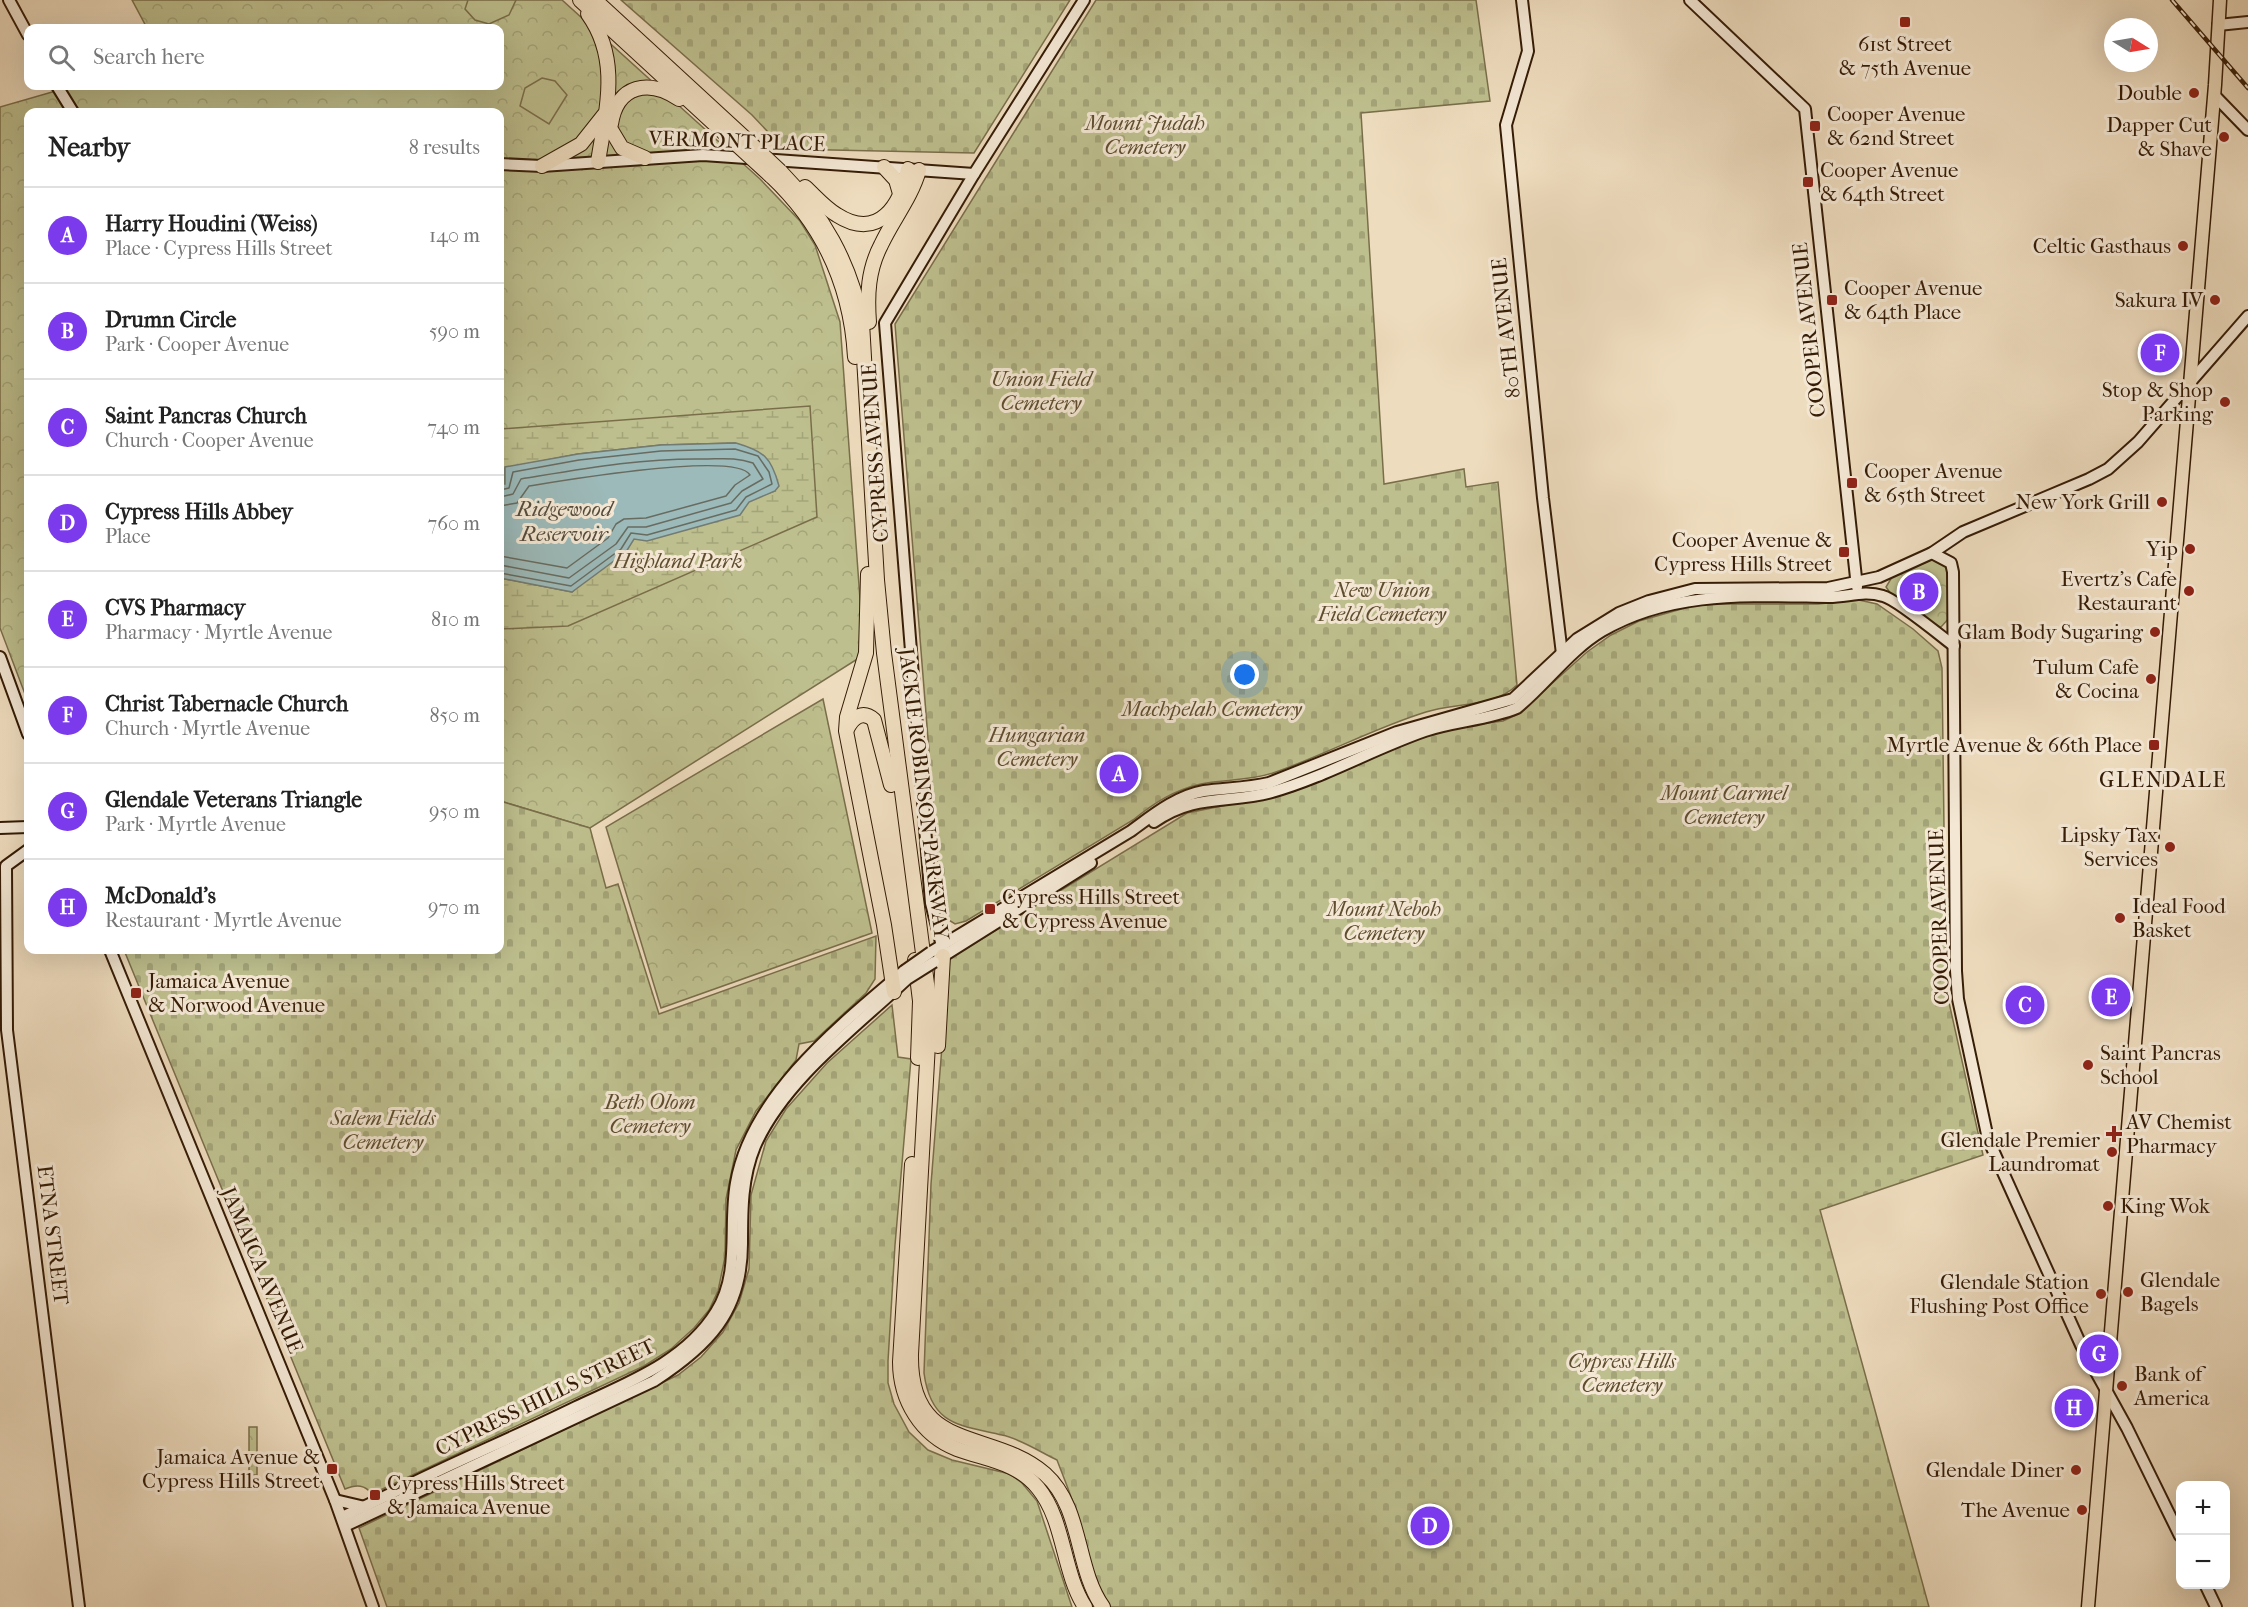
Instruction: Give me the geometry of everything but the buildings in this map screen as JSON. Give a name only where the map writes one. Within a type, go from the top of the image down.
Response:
[{"type":"highway","points":[[579,0],[597,28],[608,57],[610,80],[602,162]]},
{"type":"highway","name":"JACKIE ROBINSON PARKWAY","points":[[579,0],[733,141],[776,173],[814,224],[833,260],[847,299],[855,353],[868,574],[891,785],[918,976],[920,1015],[900,1353],[902,1386],[915,1415],[938,1438],[959,1449],[1010,1465],[1030,1479],[1040,1490],[1053,1518],[1074,1586],[1085,1607]]},
{"type":"highway","name":"JACKIE ROBINSON PARKWAY","points":[[595,0],[748,141],[823,221],[848,270],[862,323],[877,580],[884,654],[929,996],[918,1260],[911,1362],[913,1380],[921,1402],[936,1422],[948,1431],[1014,1455],[1039,1470],[1052,1482],[1066,1506],[1092,1586],[1103,1607]]},
{"type":"highway","points":[[602,162],[612,115],[620,101],[632,90],[648,87],[668,92],[710,120]]},
{"type":"highway","points":[[542,166],[581,144],[605,114]]},
{"type":"highway","points":[[610,128],[615,140],[622,148],[645,158]]},
{"type":"highway","points":[[884,167],[896,180],[901,197]]},
{"type":"highway","points":[[776,173],[800,182],[835,214],[850,221],[867,223],[881,219],[895,208],[913,170]]},
{"type":"highway","points":[[867,393],[870,346],[867,292],[871,271],[880,245],[910,195],[913,170]]},
{"type":"highway","points":[[868,574],[866,652],[847,717],[846,731],[884,925],[892,987]]},
{"type":"highway","points":[[846,731],[852,720],[861,715],[868,715],[874,720],[891,785]]},
{"type":"highway","points":[[918,1260],[928,1187],[938,953]]},
{"type":"main road","points":[[2088,1607],[2215,96],[2220,0]]},
{"type":"street","points":[[9,0],[24,28]]},
{"type":"street","name":"CYPRESS AVENUE","points":[[938,953],[931,903],[885,323],[974,174],[1084,0]]},
{"type":"street","name":"80TH AVENUE","points":[[1522,0],[1528,51],[1506,125],[1543,498],[1562,654]]},
{"type":"street","name":"COOPER AVENUE","points":[[1690,0],[1805,109],[1857,587]]},
{"type":"street","points":[[2218,25],[2248,22]]},
{"type":"street","points":[[59,90],[71,108]]},
{"type":"street","points":[[2215,96],[2248,130]]},
{"type":"street","name":"VERMONT PLACE","points":[[504,164],[542,166],[645,158],[724,156],[974,174]]},
{"type":"street","name":"CYPRESS HILLS STREET","points":[[1162,812],[1213,798],[1244,797],[1272,792],[1426,731],[1509,711],[1534,694],[1601,632],[1651,609],[1698,598],[1836,597],[1932,553],[1963,532],[2108,469],[2138,442],[2248,316]]},
{"type":"street","name":"COOPER AVENUE","points":[[1932,553],[1952,563],[1956,972],[1958,999],[1988,1139],[2081,1345],[2180,1535]]},
{"type":"street","points":[[1886,574],[1883,586],[1886,596]]},
{"type":"street","points":[[1857,587],[1886,596],[1954,646]]},
{"type":"street","name":"CYPRESS HILLS STREET","points":[[343,1522],[365,1507],[650,1373],[701,1333],[718,1310],[730,1272],[733,1242],[731,1220],[735,1185],[748,1139],[776,1096],[813,1053],[906,975],[1136,832],[1162,812],[1202,792],[1251,788],[1269,783],[1398,732],[1457,713],[1513,699],[1577,639],[1619,613],[1649,601],[1695,589],[1857,587]]},
{"type":"street","points":[[0,657],[24,723]]},
{"type":"street","points":[[0,828],[24,827]]},
{"type":"street","name":"ETNA STREET","points":[[24,852],[6,866],[7,1030],[79,1607]]},
{"type":"street","name":"JAMAICA AVENUE","points":[[112,954],[335,1500],[373,1607]]},
{"type":"street","name":"CYPRESS HILLS STREET","points":[[343,1522],[654,1381],[686,1361],[713,1334],[727,1314],[736,1292],[742,1263],[741,1214],[745,1178],[755,1147],[767,1122],[821,1058],[892,987]]},
{"type":"street","points":[[335,1500],[365,1507]]},
{"type":"street","points":[[2207,1589],[2216,1607]]},
{"type":"green space","name":"Highland Park","points":[[132,0],[562,0],[760,179],[800,221],[815,245],[840,322],[862,627],[859,658],[590,828],[504,802],[504,108],[24,108],[24,691],[0,628],[0,107],[59,90],[504,90],[504,24],[145,24]]},
{"type":"green space","points":[[468,0],[516,0],[509,15],[489,24],[475,20],[465,9]]},
{"type":"green space","points":[[621,0],[1070,0],[974,153],[784,149],[752,115]]},
{"type":"green space","points":[[1096,0],[1476,0],[1490,101],[1361,113],[1384,484],[1464,469],[1466,487],[1498,482],[1517,685],[1508,692],[1486,701],[1437,709],[1407,718],[1273,773],[1201,784],[1182,790],[1157,803],[1133,820],[966,921],[955,924],[944,917],[941,902],[895,324]]},
{"type":"green space","points":[[542,78],[555,81],[567,95],[549,124],[520,106],[525,88]]},
{"type":"green space","points":[[810,406],[817,517],[568,626],[504,629],[504,579],[572,592],[633,539],[775,491],[735,443],[661,445],[578,454],[505,468],[504,485],[504,429]]},
{"type":"green space","points":[[1935,558],[1947,565],[1951,616],[1941,627],[1933,625],[1891,594],[1886,587],[1892,577]]},
{"type":"green space","points":[[1859,600],[1877,604],[1913,629],[1938,651],[1942,668],[1946,989],[1983,1155],[1820,1210],[1929,1607],[1111,1607],[1094,1577],[1077,1513],[1057,1460],[1016,1439],[973,1429],[950,1420],[933,1404],[928,1390],[924,1373],[931,1184],[949,959],[1187,813],[1292,792],[1417,739],[1464,726],[1503,721],[1518,714],[1587,652],[1611,635],[1639,621],[1699,604],[1818,604]]},
{"type":"green space","points":[[823,699],[872,933],[661,1008],[606,827]]},
{"type":"green space","name":"Salem Fields Cemetery","points":[[504,802],[590,828],[606,888],[618,884],[659,1014],[876,936],[875,979],[866,993],[814,1041],[799,1044],[796,1060],[756,1111],[736,1150],[726,1199],[725,1257],[718,1291],[709,1310],[694,1328],[671,1349],[644,1366],[372,1494],[360,1486],[345,1489],[126,954],[504,954]]},
{"type":"green space","points":[[892,1005],[898,1057],[911,1059],[895,1245],[888,1361],[888,1383],[894,1404],[909,1432],[928,1450],[952,1460],[1010,1474],[1022,1483],[1037,1501],[1072,1607],[387,1607],[359,1528],[678,1375],[701,1357],[723,1332],[739,1303],[749,1269],[751,1195],[766,1141],[786,1109],[827,1063]]},
{"type":"green space","points":[[249,1427],[257,1427],[257,1475],[249,1475]]},
{"type":"water","name":"Ridgewood Reservoir","points":[[736,443],[765,456],[773,468],[779,486],[775,491],[749,502],[740,515],[647,541],[634,539],[626,552],[572,592],[504,579],[505,467],[578,454],[661,445]]},
{"type":"railway","points":[[2172,0],[2248,88]]},
{"type":"place","name":"61st Street & 75th Avenue","points":[[1905,22]]},
{"type":"place","name":"Double","points":[[2194,93]]},
{"type":"place","name":"Cooper Avenue & 62nd Street","points":[[1815,126]]},
{"type":"place","name":"Dapper Cut & Shave","points":[[2224,137]]},
{"type":"place","name":"Cooper Avenue & 64th Street","points":[[1808,182]]},
{"type":"place","name":"Celtic Gasthaus","points":[[2183,246]]},
{"type":"place","name":"Cooper Avenue & 64th Place","points":[[1832,300]]},
{"type":"place","name":"Sakura IV","points":[[2215,300]]},
{"type":"place","name":"Christ Tabernacle Church","points":[[2160,353]]},
{"type":"place","name":"Stop & Shop Parking","points":[[2225,402]]},
{"type":"place","name":"Cooper Avenue & 65th Street","points":[[1852,483]]},
{"type":"place","name":"New York Grill","points":[[2162,502]]},
{"type":"place","name":"Yip","points":[[2190,549]]},
{"type":"place","name":"Cooper Avenue & Cypress Hills Street","points":[[1844,552]]},
{"type":"place","name":"Evertz's Cafe Restaurant","points":[[2189,591]]},
{"type":"place","name":"Drumn Circle","points":[[1919,592]]},
{"type":"place","name":"Glam Body Sugaring","points":[[2155,632]]},
{"type":"place","name":"Tulum Cafe & Cocina","points":[[2151,679]]},
{"type":"place","name":"Myrtle Avenue & 66th Place","points":[[2154,745]]},
{"type":"place","name":"Harry Houdini (Weiss)","points":[[1119,774]]},
{"type":"place","name":"Lipsky Tax Services","points":[[2170,847]]},
{"type":"place","name":"Cypress Hills Street & Cypress Avenue","points":[[990,909]]},
{"type":"place","name":"Ideal Food Basket","points":[[2120,918]]},
{"type":"place","name":"Jamaica Avenue & Norwood Avenue","points":[[136,993]]},
{"type":"place","name":"CVS Pharmacy","points":[[2111,997]]},
{"type":"place","name":"Saint Pancras Church","points":[[2025,1005]]},
{"type":"place","name":"Saint Pancras School","points":[[2088,1065]]},
{"type":"place","name":"AV Chemist Pharmacy","points":[[2114,1134]]},
{"type":"place","name":"Glendale Premier Laundromat","points":[[2112,1152]]},
{"type":"place","name":"King Wok","points":[[2108,1206]]},
{"type":"place","name":"Glendale Bagels","points":[[2128,1292]]},
{"type":"place","name":"Glendale Station Flushing Post Office","points":[[2101,1294]]},
{"type":"place","name":"Glendale Veterans Triangle","points":[[2099,1354]]},
{"type":"place","name":"Bank of America","points":[[2122,1386]]},
{"type":"place","name":"McDonald's","points":[[2074,1408]]},
{"type":"place","name":"Jamaica Avenue & Cypress Hills Street","points":[[332,1469]]},
{"type":"place","name":"Glendale Diner","points":[[2076,1470]]},
{"type":"place","name":"Cypress Hills Street & Jamaica Avenue","points":[[375,1495]]},
{"type":"place","name":"The Avenue","points":[[2082,1510]]},
{"type":"place","name":"Cypress Hills Abbey","points":[[1430,1526]]},
{"type":"district","name":"GLENDALE","points":[[2163,779]]},
{"type":"park label","name":"Mount Judah Cemetery","points":[[1145,135]]},
{"type":"park label","name":"Union Field Cemetery","points":[[1041,391]]},
{"type":"park label","name":"New Union Field Cemetery","points":[[1382,602]]},
{"type":"park label","name":"Machpelah Cemetery","points":[[1212,709]]},
{"type":"park label","name":"Hungarian Cemetery","points":[[1037,747]]},
{"type":"park label","name":"Mount Carmel Cemetery","points":[[1724,805]]},
{"type":"park label","name":"Mount Neboh Cemetery","points":[[1384,921]]},
{"type":"park label","name":"Beth Olom Cemetery","points":[[650,1114]]},
{"type":"park label","name":"Cypress Hills Cemetery","points":[[1622,1373]]}]
